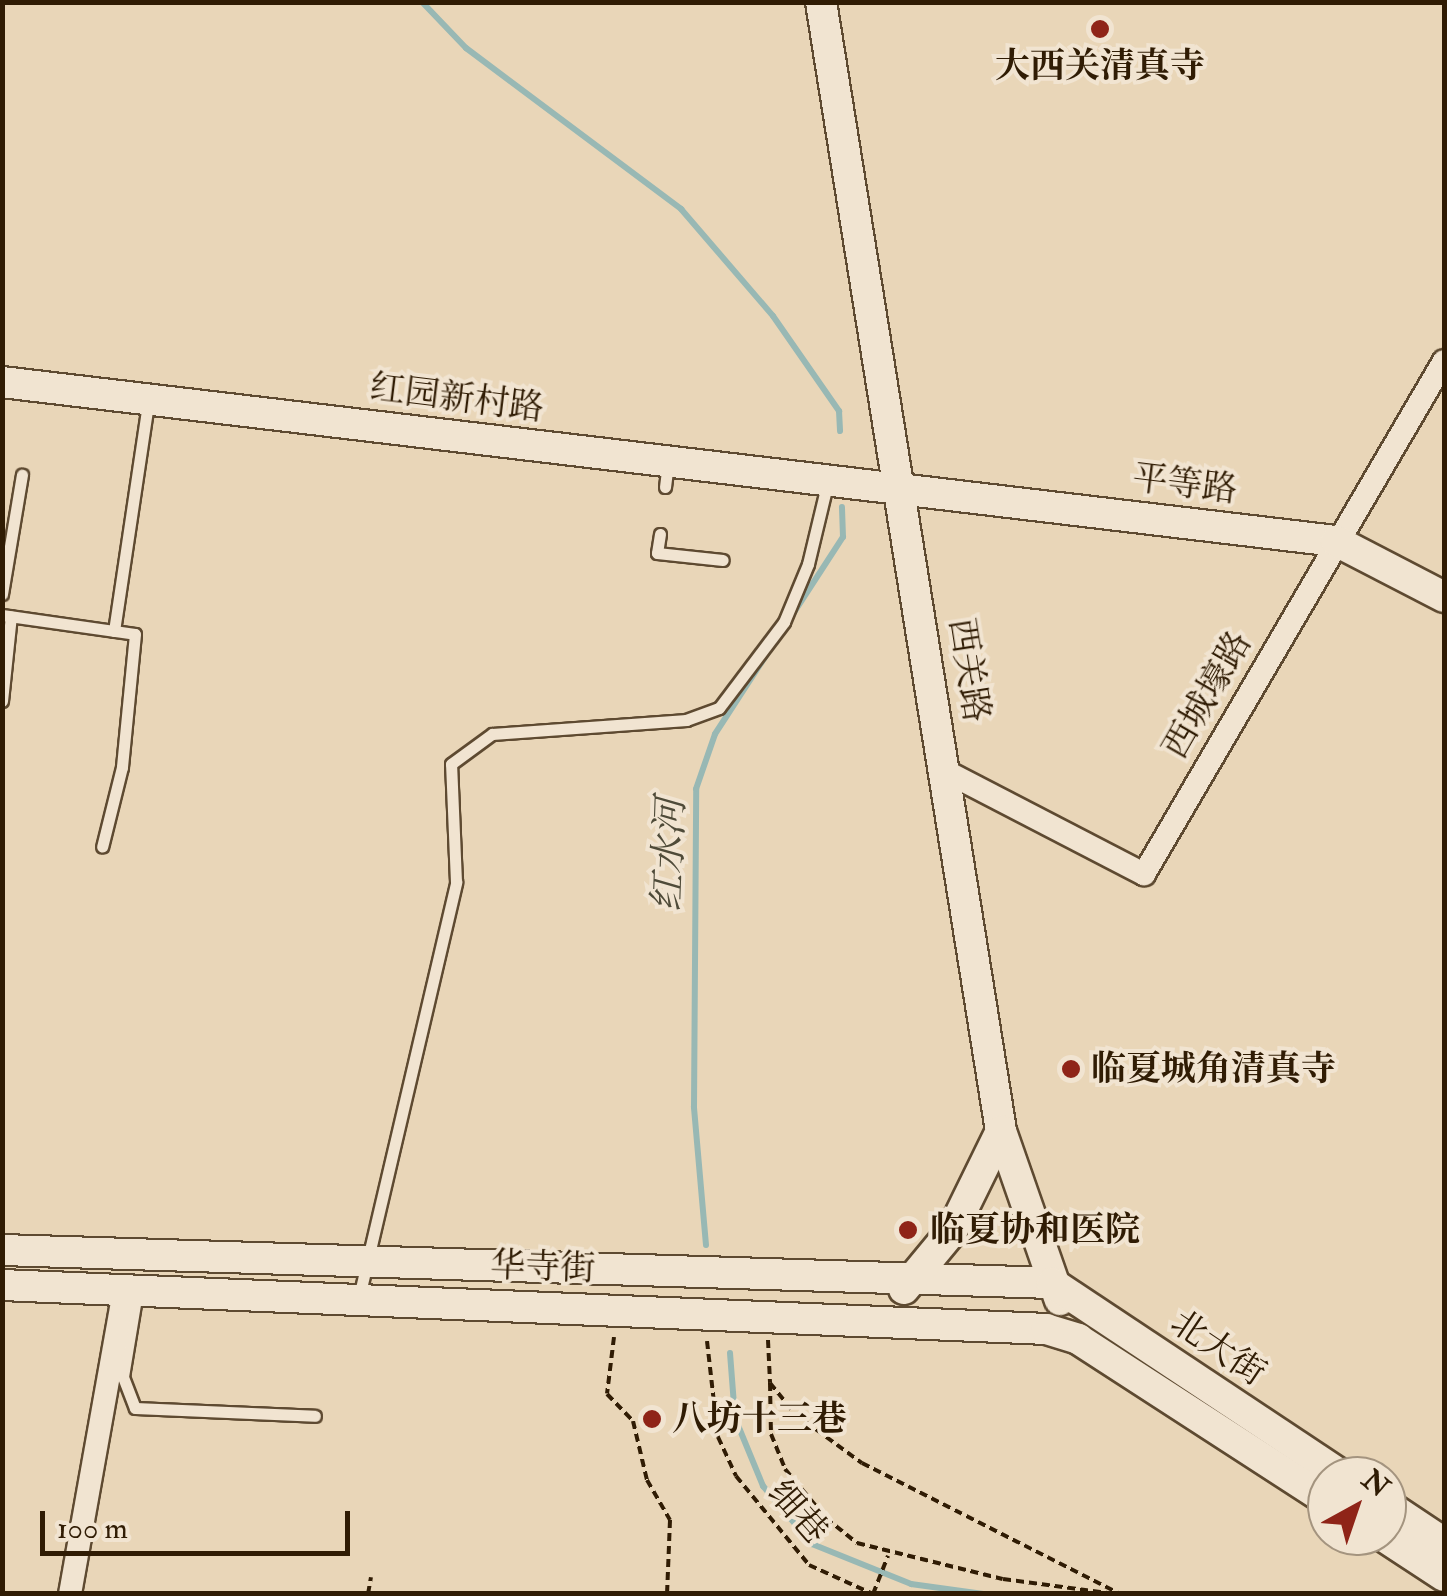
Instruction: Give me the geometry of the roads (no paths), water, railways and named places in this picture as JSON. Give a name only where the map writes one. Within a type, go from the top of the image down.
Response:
[{"type":"main road","name":"西关路","points":[[821,2],[904,488],[1001,1131],[1052,1283],[1078,1338]]},
{"type":"main road","name":"红园新村路","points":[[2,382],[148,399],[667,474],[829,479],[904,488]]},
{"type":"main road","name":"平等路","points":[[904,488],[1336,541],[1444,598]]},
{"type":"main road","points":[[886,1318],[910,1279],[952,1231],[1001,1131]]},
{"type":"main road","name":"华寺街","points":[[2,1250],[1052,1283]]},
{"type":"main road","name":"北大街","points":[[1052,1283],[1313,1456]]},
{"type":"main road","name":"华寺街","points":[[2,1286],[886,1318],[1046,1328],[1078,1338]]},
{"type":"main road","name":"北大街","points":[[1078,1338],[1307,1487]]},
{"type":"main road","points":[[1407,1518],[1444,1543]]},
{"type":"main road","points":[[1407,1552],[1444,1576]]},
{"type":"street","name":"西城壕路","points":[[947,772],[1144,874],[1444,361]]},
{"type":"street","points":[[70,1594],[131,1292]]},
{"type":"lane","points":[[114,631],[148,399]]},
{"type":"lane","points":[[2,594],[22,474]]},
{"type":"lane","points":[[359,1298],[456,882],[452,764],[492,734],[686,720],[719,708],[784,622],[808,564],[829,479]]},
{"type":"lane","points":[[660,534],[657,552],[723,560]]},
{"type":"lane","points":[[2,701],[7,615],[135,634],[122,766],[102,846]]},
{"type":"lane","points":[[131,1292],[123,1377],[135,1408],[316,1416]]},
{"type":"waterway","name":"红水河","points":[[422,2],[466,48],[681,209],[773,316],[839,411],[840,431]]},
{"type":"waterway","name":"红水河","points":[[706,1245],[694,1107],[696,789],[715,734],[843,537],[842,507]]},
{"type":"waterway","name":"红水河","points":[[730,1353],[735,1418],[763,1486],[812,1544],[911,1584],[983,1594]]},
{"type":"place","name":"大西关清真寺","points":[[1100,29]]},
{"type":"place","name":"临夏城角清真寺","points":[[1071,1069]]},
{"type":"place","name":"临夏协和医院","points":[[908,1230]]},
{"type":"place","name":"八坊十三巷","points":[[652,1419]]}]
